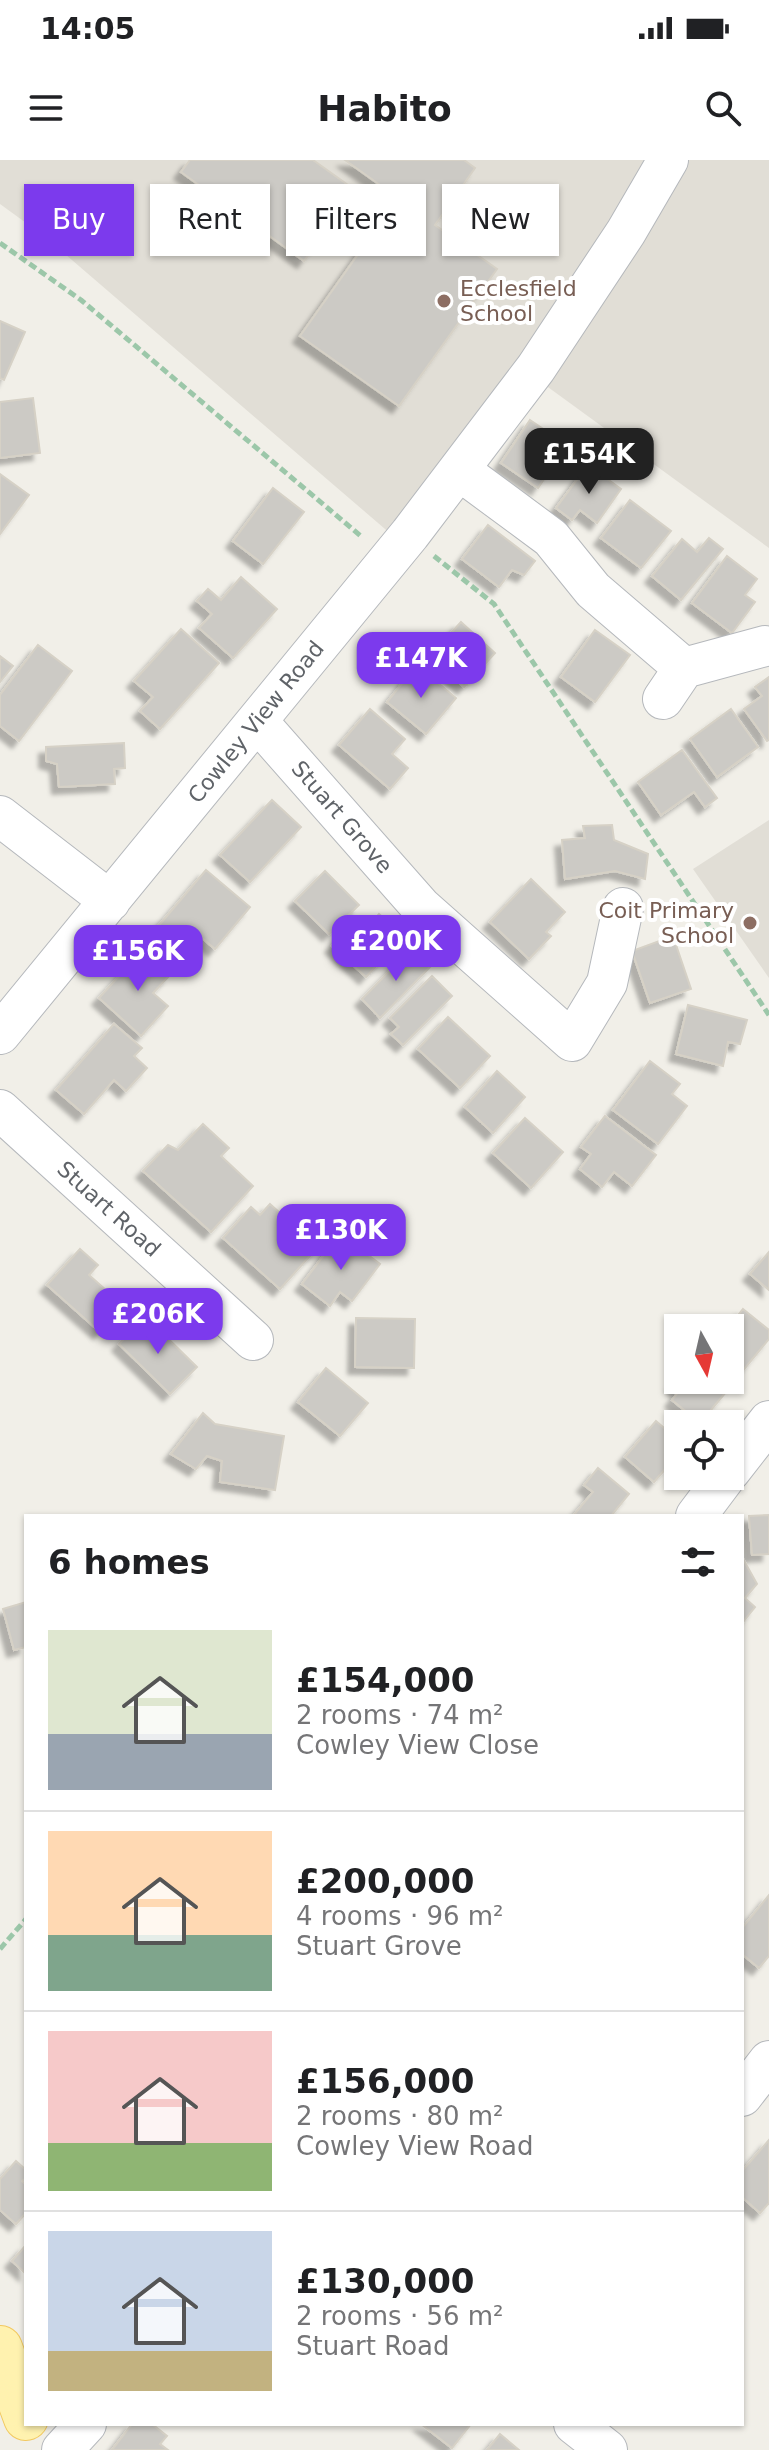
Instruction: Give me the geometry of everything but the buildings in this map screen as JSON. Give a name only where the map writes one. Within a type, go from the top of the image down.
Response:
[{"type":"main road","points":[[0,2348],[24,2413]]},
{"type":"main road","points":[[29,2426],[38,2450]]},
{"type":"street","name":"Cowley View Road","points":[[0,1034],[459,470],[536,368],[626,232],[668,160]]},
{"type":"street","points":[[459,470],[551,538],[674,684],[765,646]]},
{"type":"street","name":"Stuart Grove","points":[[257,721],[421,907],[572,1041],[607,983],[623,908]]},
{"type":"street","points":[[0,816],[110,901]]},
{"type":"street","name":"Stuart Road","points":[[0,1110],[253,1340]]},
{"type":"street","points":[[744,1453],[769,1421]]},
{"type":"street","points":[[698,1514],[716,1490]]},
{"type":"street","points":[[744,2093],[769,2061]]},
{"type":"street","points":[[62,2450],[84,2426]]},
{"type":"street","points":[[577,2426],[607,2450]]},
{"type":"path","points":[[0,243],[81,300],[399,546],[494,604],[769,1015]]},
{"type":"path","points":[[0,1949],[24,1921]]},
{"type":"shaded area","name":"Ecclesfield School","points":[[0,160],[769,160],[769,548],[519,366],[392,535],[67,256],[134,256],[134,184],[24,184],[24,221],[0,204]]},
{"type":"shaded area","name":"Coit Primary School","points":[[769,820],[769,978],[693,869]]},
{"type":"place","name":"Ecclesfield School","points":[[444,301]]},
{"type":"place","name":"Coit Primary School","points":[[750,923]]}]
